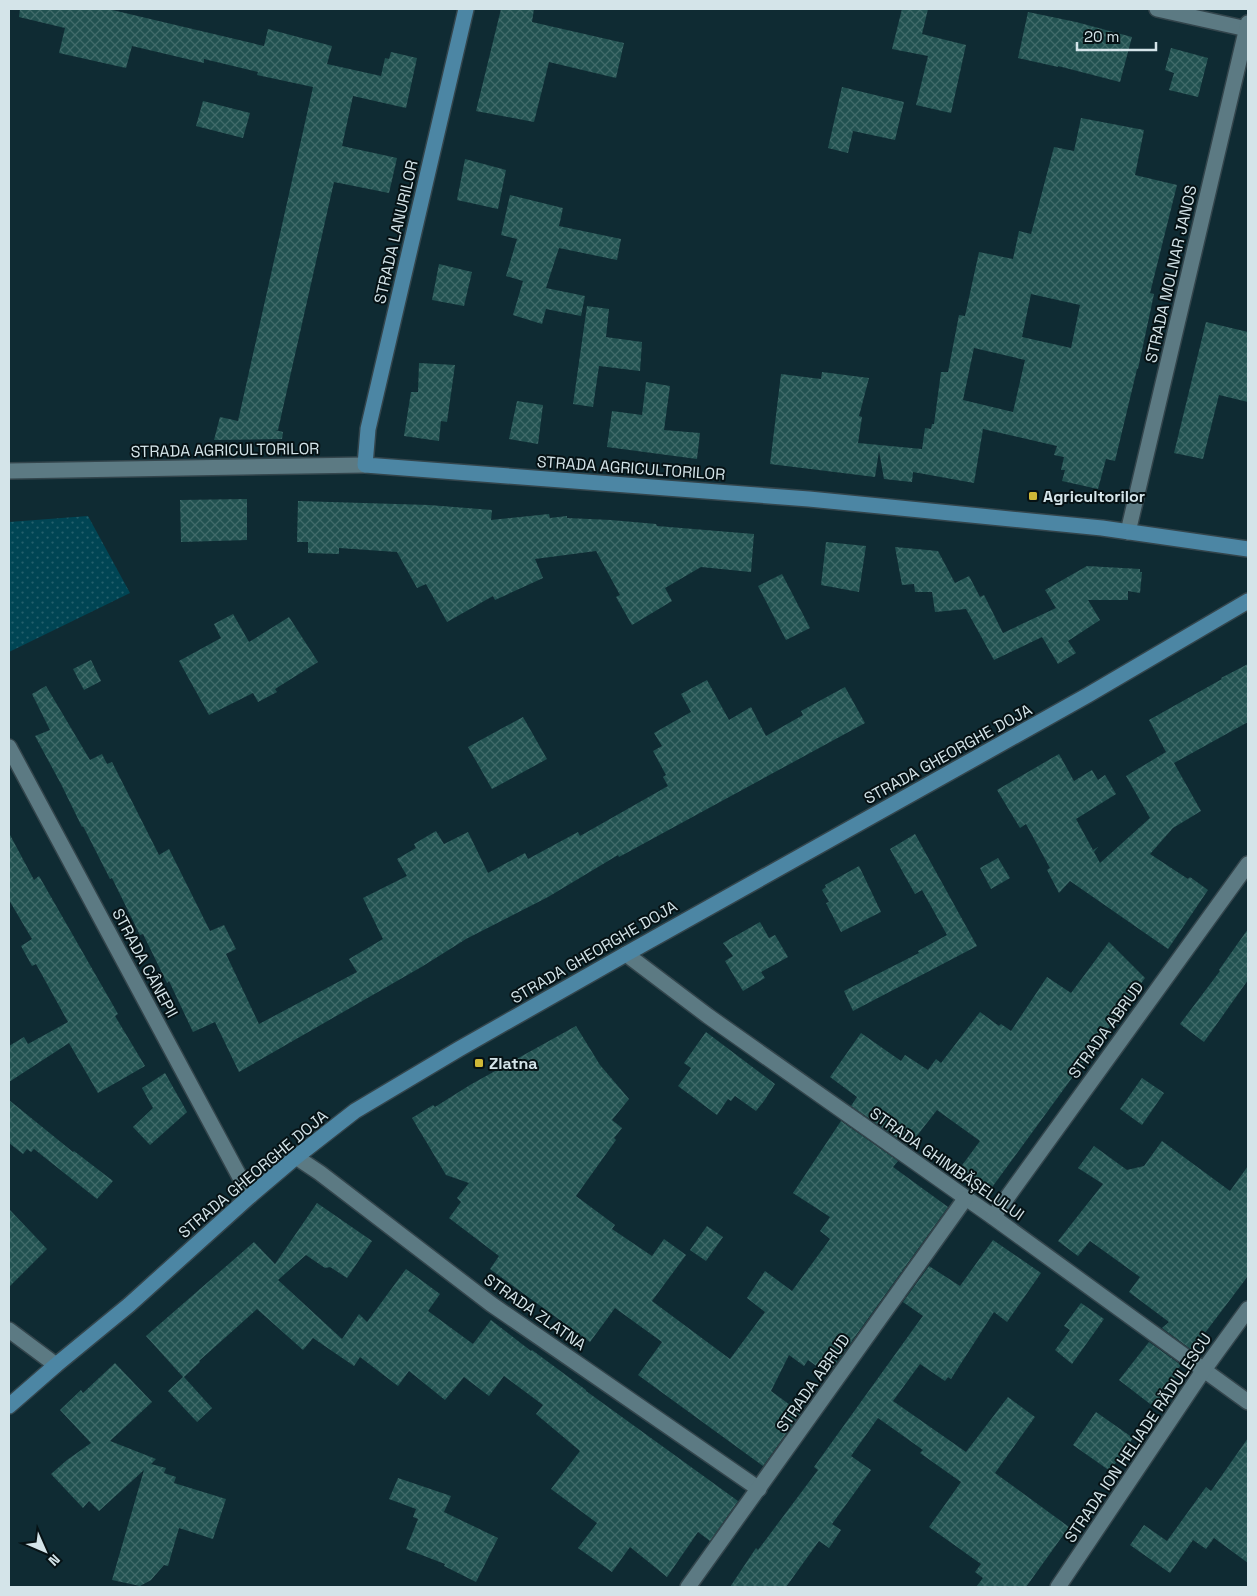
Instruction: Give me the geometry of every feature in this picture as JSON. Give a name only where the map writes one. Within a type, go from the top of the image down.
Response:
[{"type":"main road","name":"STRADA LANURILOR","points":[[365,465],[368,429],[466,9]]},
{"type":"main road","name":"STRADA AGRICULTORILOR","points":[[365,465],[809,499],[1128,532],[1248,549]]},
{"type":"main road","name":"STRADA GHEORGHE DOJA","points":[[9,1406],[129,1305],[250,1196],[296,1157],[356,1111],[394,1087],[626,954],[1088,696],[1248,602]]},
{"type":"street","points":[[1157,9],[1248,26]]},
{"type":"street","name":"STRADA MOLNAR JANOS","points":[[1128,532],[1248,26]]},
{"type":"street","name":"STRADA AGRICULTORILOR","points":[[9,471],[365,465]]},
{"type":"street","name":"STRADA CÂNEPII","points":[[9,747],[250,1196]]},
{"type":"street","name":"STRADA ABRUD","points":[[992,1217],[1248,864]]},
{"type":"street","name":"STRADA GHIMBĂȘELULUI","points":[[626,954],[708,1016],[992,1217],[1248,1402]]},
{"type":"street","name":"STRADA ZLATNA","points":[[296,1157],[320,1173],[491,1304],[759,1489]]},
{"type":"street","name":"STRADA ABRUD","points":[[688,1587],[966,1199]]},
{"type":"street","name":"STRADA ION HELIADE RĂDULESCU","points":[[1058,1587],[1203,1371],[1248,1309]]},
{"type":"street","points":[[9,1330],[56,1366]]},
{"type":"shaded area","points":[[88,516],[130,593],[9,652],[9,522]]},
{"type":"building","points":[[20,9],[108,9],[264,46],[268,29],[332,46],[327,64],[381,76],[385,58],[389,59],[391,52],[417,58],[406,108],[353,96],[342,146],[397,158],[389,193],[334,182],[278,430],[275,430],[283,432],[282,439],[214,440],[220,417],[238,421],[313,87],[257,75],[258,72],[204,59],[204,63],[132,46],[126,68],[59,53],[65,28],[19,17]]},
{"type":"building","points":[[501,9],[534,9],[532,22],[624,43],[616,78],[549,62],[534,122],[476,111]]},
{"type":"building","points":[[902,9],[928,9],[922,34],[966,45],[951,113],[916,105],[928,56],[892,49]]},
{"type":"building","points":[[1028,12],[1132,37],[1120,82],[1018,58]]},
{"type":"building","points":[[1171,48],[1208,58],[1198,97],[1169,90],[1174,73],[1165,70]]},
{"type":"building","points":[[842,87],[904,102],[895,140],[853,131],[848,153],[828,148]]},
{"type":"building","points":[[203,101],[250,113],[243,138],[196,126]]},
{"type":"building","points":[[1081,118],[1144,130],[1135,175],[1177,185],[1150,293],[1154,294],[1115,461],[1106,459],[1098,489],[1062,481],[1065,470],[1061,470],[1064,457],[1054,455],[1057,446],[983,429],[974,483],[913,472],[912,482],[884,479],[879,451],[875,477],[770,464],[781,374],[821,379],[822,372],[869,378],[859,416],[862,417],[858,443],[922,449],[925,428],[931,429],[932,424],[934,424],[941,372],[948,372],[959,315],[965,316],[979,252],[1013,259],[1019,231],[1031,234],[1054,147],[1074,151]],"holes":[[[1031,294],[1080,305],[1071,348],[1022,337]],[[974,348],[1025,360],[1013,412],[963,400]]]},
{"type":"building","points":[[465,159],[506,170],[498,209],[457,200]]},
{"type":"building","points":[[510,195],[563,208],[559,226],[621,239],[617,260],[559,248],[546,288],[585,296],[581,316],[546,309],[542,324],[513,315],[523,281],[506,276],[517,239],[501,235]]},
{"type":"building","points":[[439,264],[472,272],[464,306],[432,300]]},
{"type":"building","points":[[587,306],[609,309],[606,337],[642,342],[640,371],[599,366],[593,407],[573,404]]},
{"type":"building","points":[[1206,322],[1248,332],[1248,402],[1219,395],[1203,459],[1174,453]]},
{"type":"building","points":[[419,363],[455,365],[447,422],[441,421],[439,441],[404,436],[411,392],[418,392]]},
{"type":"building","points":[[646,382],[670,386],[664,430],[700,433],[697,459],[607,447],[612,411],[642,415]]},
{"type":"building","points":[[517,401],[543,405],[538,444],[509,439]]},
{"type":"building","points":[[247,499],[247,540],[181,542],[180,500]]},
{"type":"building","points":[[298,501],[429,505],[492,510],[491,520],[549,514],[550,518],[567,516],[567,518],[611,520],[754,534],[751,572],[701,567],[665,588],[672,601],[632,625],[616,597],[620,595],[596,551],[535,559],[543,578],[495,600],[493,596],[447,622],[426,584],[417,588],[397,552],[339,548],[339,554],[308,553],[308,542],[297,542]]},
{"type":"building","points":[[826,542],[866,546],[859,592],[821,585]]},
{"type":"building","points":[[895,547],[938,551],[955,583],[969,576],[980,597],[984,595],[1003,633],[1056,608],[1045,590],[1087,566],[1140,569],[1140,572],[1142,572],[1140,593],[1128,591],[1128,600],[1088,600],[1100,620],[1068,641],[1076,653],[1058,664],[1042,637],[994,660],[966,609],[935,612],[932,592],[915,592],[914,584],[902,585]]},
{"type":"building","points":[[782,574],[810,628],[786,640],[758,586]]},
{"type":"building","points":[[233,614],[249,642],[289,617],[318,662],[275,689],[277,692],[258,702],[253,693],[209,715],[179,661],[221,638],[214,624]]},
{"type":"building","points":[[91,660],[101,681],[84,690],[73,669]]},
{"type":"building","points":[[1248,664],[1248,722],[1174,763],[1201,811],[1173,828],[1150,854],[1188,879],[1190,877],[1208,890],[1168,949],[1070,881],[1059,893],[1047,870],[1050,868],[1026,824],[1020,828],[997,790],[1059,754],[1074,781],[1092,770],[1098,780],[1105,775],[1116,794],[1076,819],[1093,850],[1098,847],[1094,852],[1100,863],[1150,818],[1126,776],[1166,752],[1149,720]]},
{"type":"building","points":[[707,680],[729,720],[751,707],[766,736],[803,715],[801,711],[845,687],[865,723],[619,857],[618,855],[548,897],[466,939],[423,966],[239,1072],[215,1022],[193,1032],[169,981],[167,983],[143,934],[140,935],[112,878],[110,879],[35,736],[50,730],[32,694],[46,686],[90,760],[102,754],[107,764],[112,762],[159,855],[169,849],[210,931],[224,925],[236,949],[226,954],[259,1024],[357,972],[349,959],[383,939],[363,898],[407,876],[397,859],[416,848],[414,844],[436,831],[444,844],[468,832],[488,873],[525,853],[528,859],[578,832],[580,836],[668,786],[663,777],[666,775],[653,751],[662,746],[654,733],[691,712],[681,694]]},
{"type":"building","points":[[523,717],[547,759],[492,789],[468,747]]},
{"type":"building","points":[[9,833],[34,880],[39,876],[118,1014],[115,1016],[145,1066],[98,1093],[69,1043],[9,1082],[9,1046],[24,1037],[28,1044],[68,1022],[36,964],[32,966],[21,946],[32,939],[9,900]]},
{"type":"building","points":[[915,834],[977,946],[853,1011],[844,991],[919,953],[918,951],[947,935],[922,890],[915,894],[890,849]]},
{"type":"building","points":[[998,858],[1010,878],[991,889],[980,868]]},
{"type":"building","points":[[859,866],[881,912],[841,932],[826,903],[829,902],[822,890],[826,887],[825,885]]},
{"type":"building","points":[[760,922],[769,938],[775,935],[788,957],[761,972],[765,978],[743,991],[725,961],[733,956],[723,943]]},
{"type":"building","points":[[1248,929],[1248,980],[1204,1042],[1180,1024],[1220,971]]},
{"type":"building","points":[[1109,942],[1145,978],[990,1190],[960,1168],[980,1141],[937,1110],[909,1146],[851,1106],[857,1097],[830,1077],[861,1033],[901,1061],[905,1055],[928,1070],[936,1059],[941,1063],[980,1012],[999,1026],[1001,1024],[1011,1031],[1047,977],[1071,993]]},
{"type":"building","points":[[576,1026],[600,1065],[629,1099],[612,1120],[622,1128],[614,1138],[616,1140],[576,1196],[615,1225],[612,1229],[652,1256],[664,1239],[686,1255],[652,1301],[730,1359],[765,1312],[747,1298],[765,1271],[792,1291],[830,1239],[820,1231],[830,1217],[793,1193],[841,1121],[898,1161],[893,1167],[948,1207],[829,1373],[826,1373],[808,1360],[804,1366],[789,1355],[771,1391],[801,1413],[763,1466],[638,1375],[662,1342],[615,1308],[590,1342],[490,1269],[499,1256],[449,1218],[461,1202],[457,1198],[469,1183],[446,1175],[412,1118],[433,1105],[435,1107],[470,1085]]},
{"type":"building","points":[[706,1032],[775,1084],[756,1111],[735,1096],[731,1101],[728,1099],[717,1115],[678,1086],[691,1068],[684,1063]]},
{"type":"building","points":[[165,1073],[187,1112],[150,1145],[133,1127],[153,1108],[142,1088]]},
{"type":"building","points":[[1142,1078],[1164,1093],[1142,1125],[1120,1109]]},
{"type":"building","points":[[9,1100],[73,1152],[113,1181],[97,1199],[34,1149],[31,1152],[27,1149],[23,1154],[9,1143]]},
{"type":"building","points":[[1162,1141],[1230,1191],[1248,1166],[1248,1276],[1192,1350],[1162,1328],[1169,1322],[1129,1292],[1140,1277],[1090,1241],[1078,1256],[1058,1241],[1103,1184],[1078,1168],[1094,1146],[1127,1170],[1144,1166]]},
{"type":"building","points":[[317,1203],[372,1241],[347,1278],[330,1267],[325,1268],[306,1255],[278,1280],[342,1339],[359,1314],[367,1322],[406,1269],[440,1294],[428,1311],[473,1344],[491,1320],[738,1501],[710,1541],[698,1532],[667,1577],[630,1547],[612,1572],[578,1548],[597,1523],[551,1489],[580,1451],[536,1414],[543,1405],[504,1376],[489,1396],[464,1377],[445,1400],[409,1371],[398,1386],[360,1357],[354,1366],[313,1338],[303,1350],[257,1309],[184,1377],[212,1408],[197,1422],[168,1391],[183,1377],[146,1336],[254,1242],[275,1264]]},
{"type":"building","points":[[9,1209],[47,1249],[9,1287]]},
{"type":"building","points":[[707,1226],[723,1237],[706,1261],[690,1250]]},
{"type":"building","points":[[993,1240],[1041,1273],[1007,1322],[994,1312],[951,1379],[948,1377],[945,1381],[920,1364],[893,1401],[966,1452],[1008,1397],[1035,1417],[995,1473],[1069,1527],[1026,1587],[976,1587],[983,1578],[975,1572],[981,1564],[929,1527],[961,1482],[920,1453],[923,1450],[878,1418],[851,1456],[871,1470],[832,1524],[841,1530],[829,1548],[819,1541],[786,1587],[730,1587],[756,1548],[758,1550],[818,1470],[814,1467],[923,1316],[903,1302],[929,1266],[960,1286]]},
{"type":"building","points":[[1081,1303],[1104,1319],[1072,1364],[1055,1350],[1070,1330],[1064,1326]]},
{"type":"building","points":[[1149,1342],[1181,1365],[1176,1371],[1179,1373],[1154,1407],[1119,1380]]},
{"type":"building","points":[[115,1363],[152,1402],[110,1441],[156,1459],[151,1464],[166,1468],[164,1473],[176,1477],[174,1483],[226,1499],[213,1539],[179,1528],[168,1566],[164,1565],[151,1580],[140,1586],[112,1580],[144,1470],[99,1511],[89,1501],[83,1508],[51,1474],[91,1443],[60,1410],[81,1390],[83,1393]]},
{"type":"building","points":[[1096,1412],[1133,1438],[1110,1471],[1073,1445]]},
{"type":"building","points":[[1248,1438],[1248,1563],[1214,1538],[1206,1549],[1193,1540],[1170,1573],[1130,1545],[1144,1525],[1167,1541],[1206,1487],[1211,1491]]},
{"type":"building","points":[[398,1478],[451,1496],[444,1512],[498,1538],[476,1582],[444,1566],[445,1564],[406,1549],[418,1519],[413,1517],[416,1509],[389,1499]]},
{"type":"place","name":"Agricultorilor","points":[[1033,496]]},
{"type":"place","name":"Zlatna","points":[[479,1063]]}]
